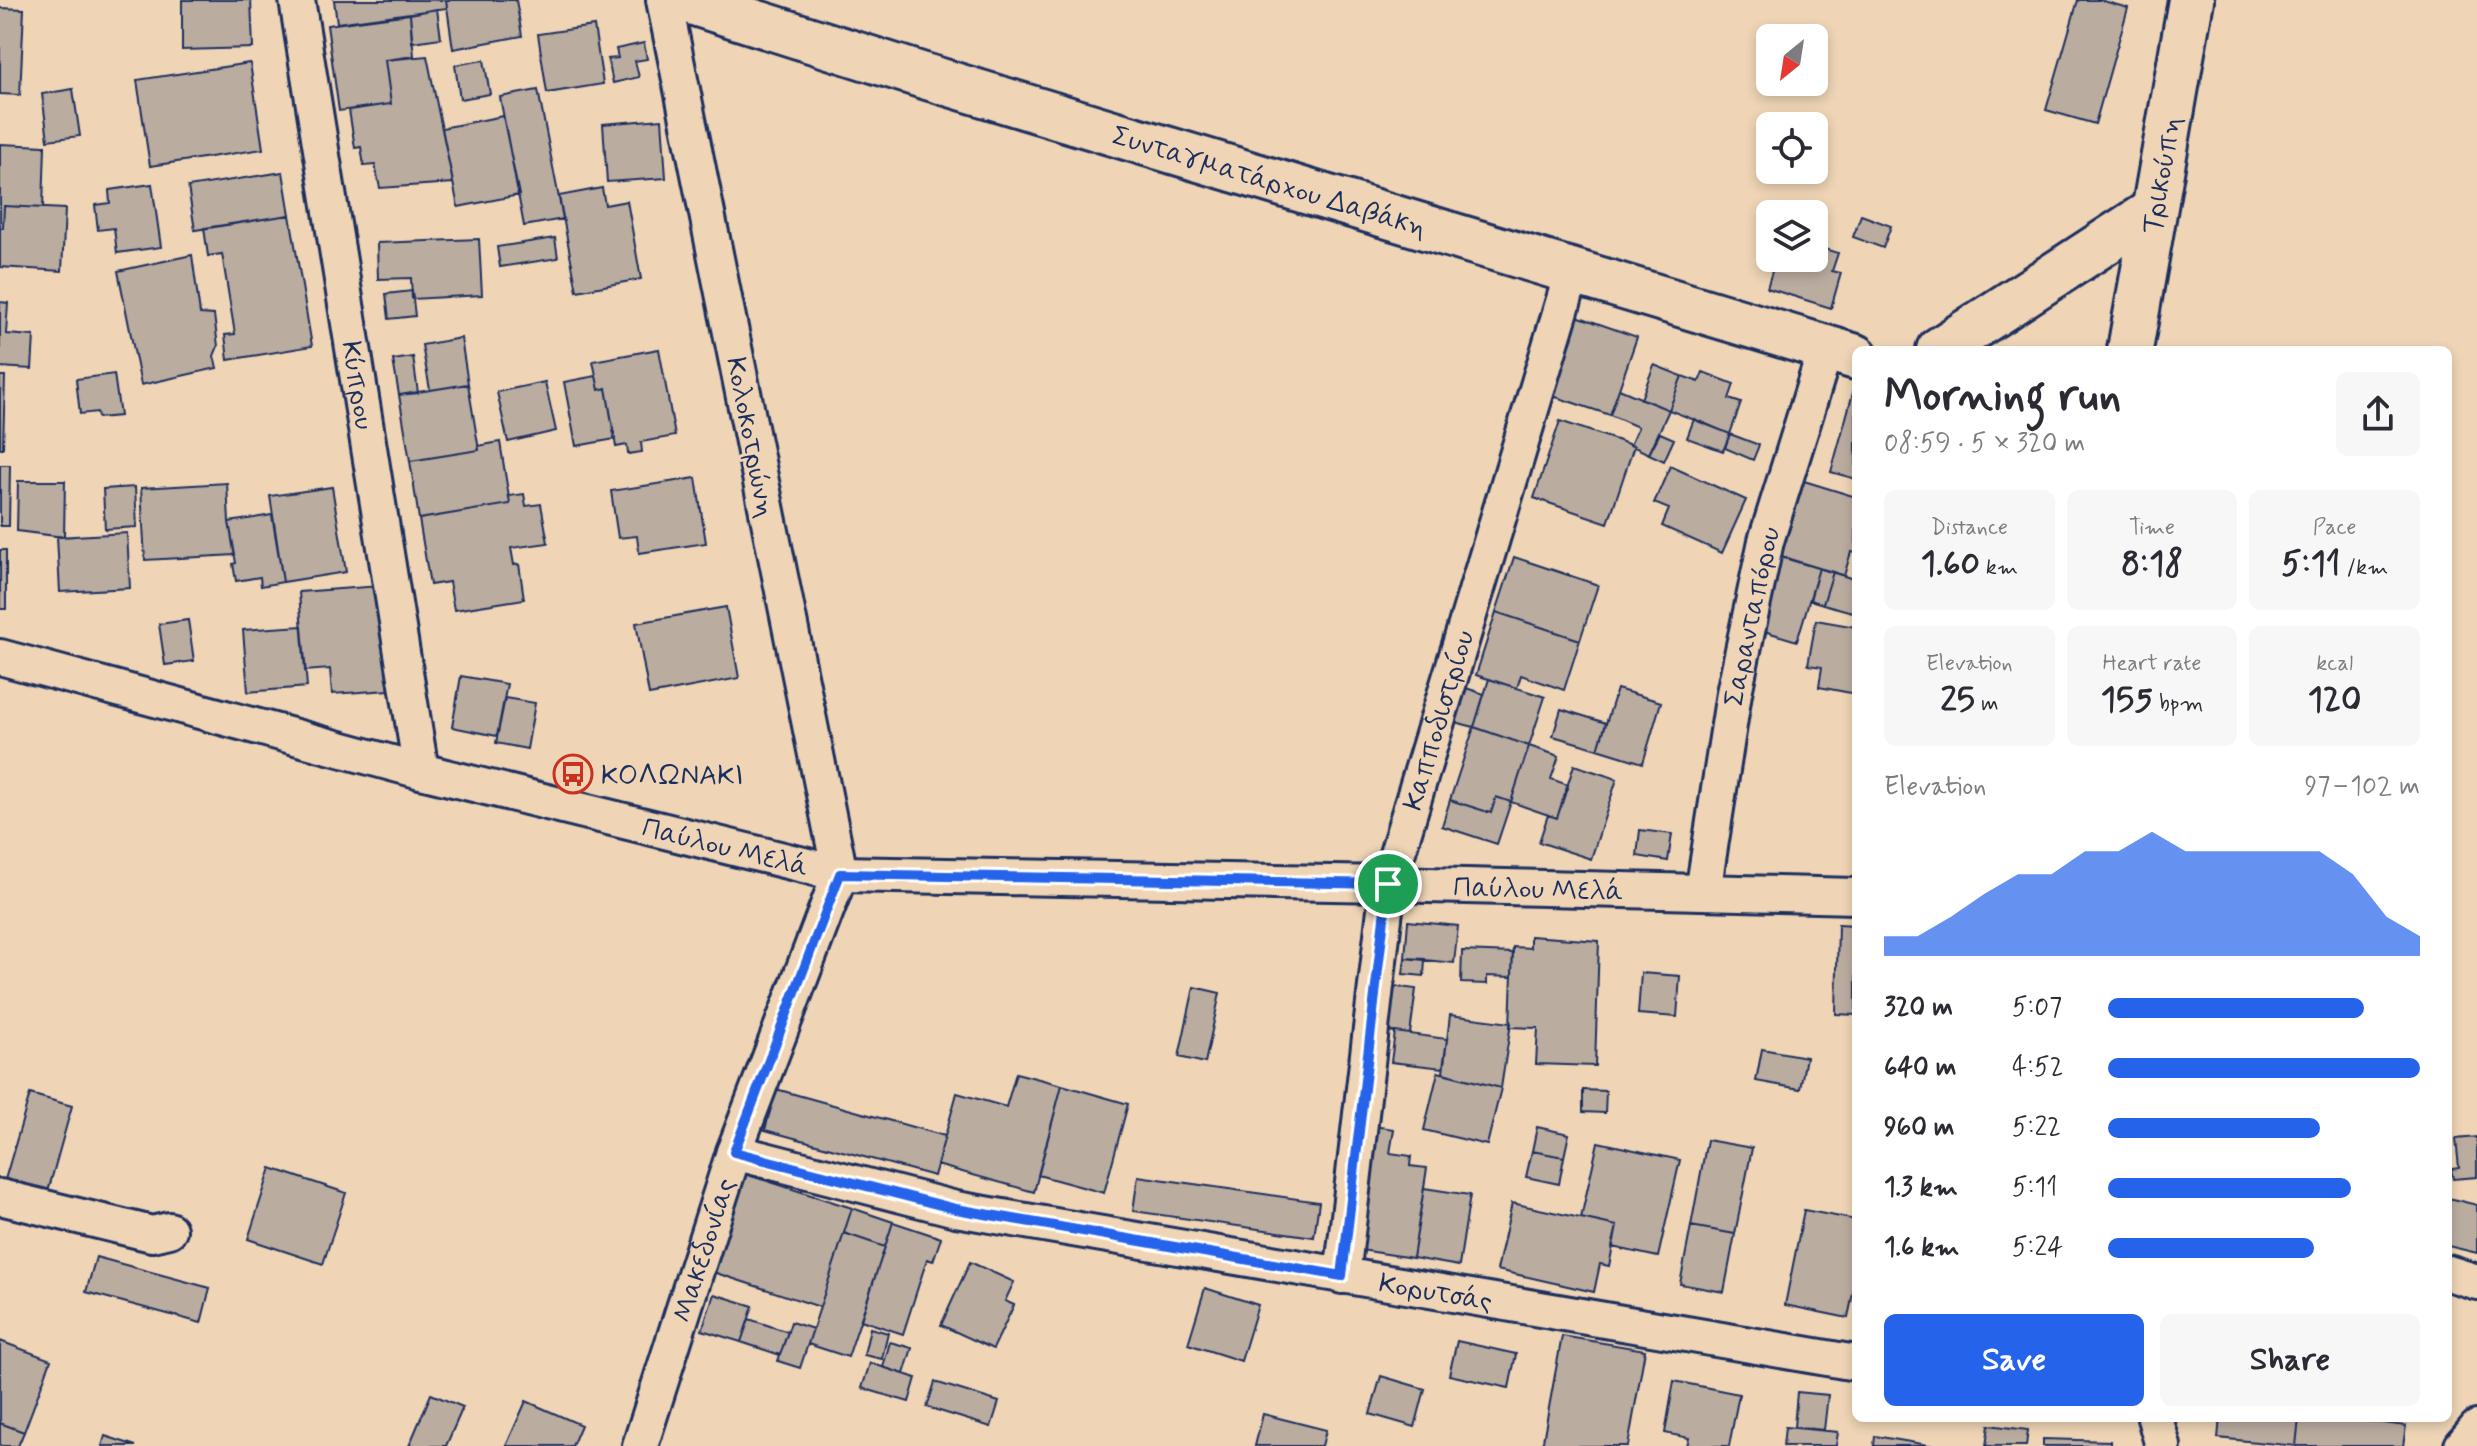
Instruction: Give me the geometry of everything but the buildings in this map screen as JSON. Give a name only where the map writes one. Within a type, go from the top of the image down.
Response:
[{"type":"street","name":"Κύπρου","points":[[297,0],[421,771]]},
{"type":"street","name":"Κολοκοτρώνη","points":[[664,0],[840,874]]},
{"type":"street","name":"Συνταγματάρχου Δαβάκη","points":[[685,0],[924,76],[1841,353]]},
{"type":"street","name":"Τρικούπη","points":[[2131,346],[2191,0]]},
{"type":"street","points":[[1945,346],[2153,211]]},
{"type":"street","name":"Καπποδιστρίου","points":[[1342,1276],[1388,884],[1573,270]]},
{"type":"street","name":"Σαρανταπόρου","points":[[1703,892],[1734,693],[1766,541],[1841,353]]},
{"type":"street","name":"Παύλου Μελά","points":[[0,657],[421,771],[840,874],[1852,896]]},
{"type":"street","name":"Μακεδονίας","points":[[640,1446],[734,1152],[840,874]]},
{"type":"street","name":"Κορυτσάς","points":[[734,1152],[956,1209],[1852,1362]]},
{"type":"street","points":[[0,1197],[152,1234],[169,1230]]},
{"type":"street","points":[[2452,1274],[2477,1282]]},
{"type":"street","points":[[2156,1422],[2163,1446]]},
{"type":"street","points":[[2462,1446],[2477,1428]]},
{"type":"place","name":"ΚΟΛΩΝΑΚΙ","points":[[573,774]]},
{"type":"route","points":[[840,874],[1388,884],[1342,1276],[956,1209],[734,1152],[840,874]]}]
